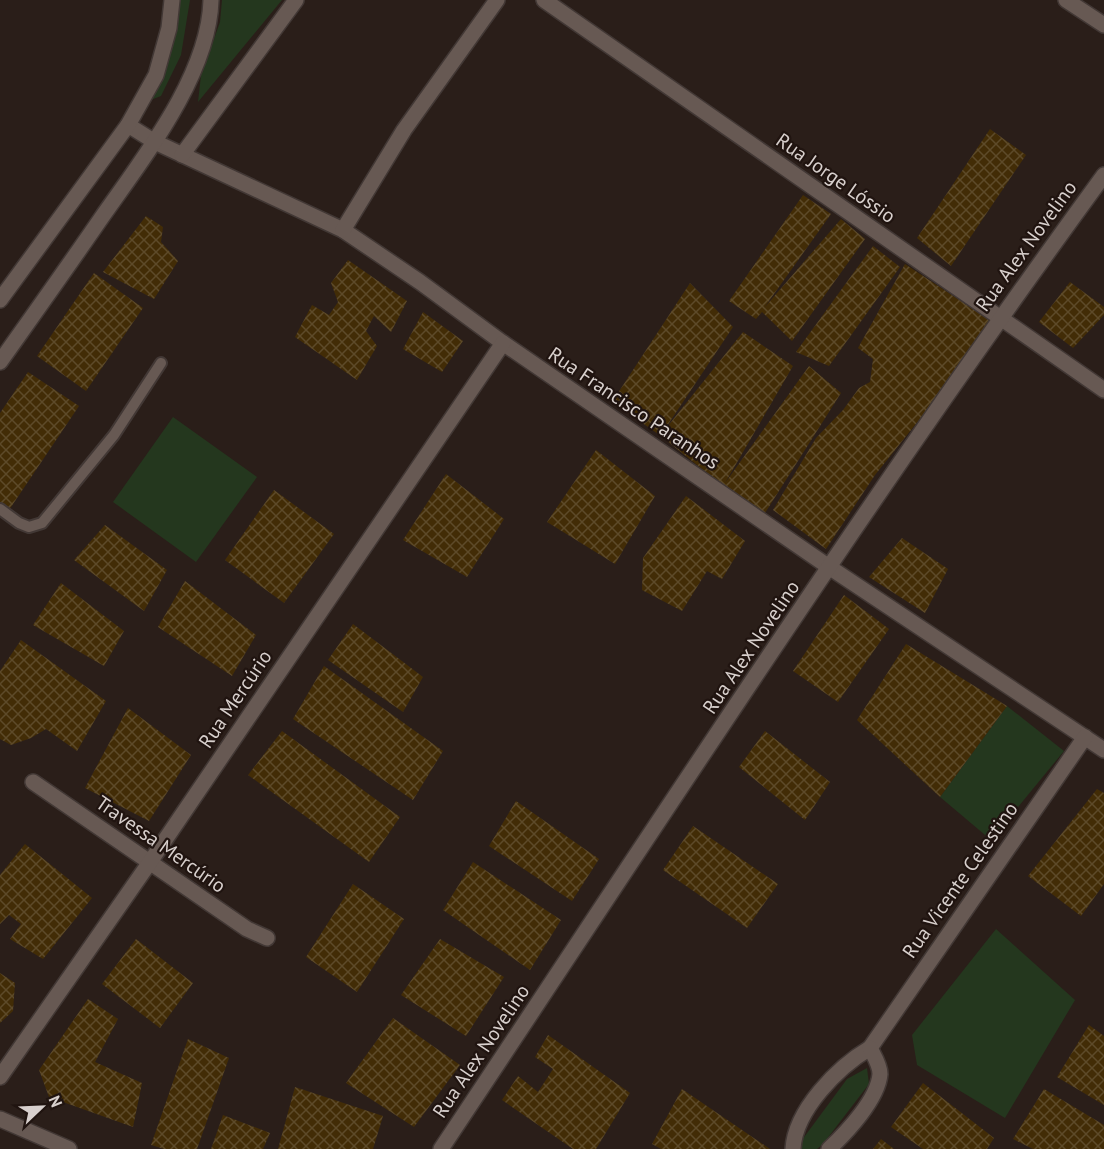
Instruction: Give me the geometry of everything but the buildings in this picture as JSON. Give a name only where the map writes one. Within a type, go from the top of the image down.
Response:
[{"type":"street","points":[[2,294],[128,125],[156,75],[169,28],[171,0]]},
{"type":"street","points":[[0,362],[154,142],[179,99],[198,60],[210,22],[210,0]]},
{"type":"street","points":[[182,155],[296,0]]},
{"type":"street","points":[[343,230],[404,130],[497,0]]},
{"type":"street","name":"Rua Jorge Lóssio","points":[[544,0],[1104,390]]},
{"type":"street","points":[[1066,0],[1104,26]]},
{"type":"street","name":"Rua Francisco Paranhos","points":[[128,125],[154,142],[343,230],[420,282],[502,343],[829,567],[1104,750]]},
{"type":"street","name":"Rua Alex Novelino","points":[[441,1149],[829,567],[999,318],[1104,175]]},
{"type":"street","name":"Rua Mercúrio","points":[[0,1077],[150,862],[502,343]]},
{"type":"street","name":"Rua Vicente Celestino","points":[[793,1149],[797,1126],[816,1098],[842,1066],[870,1048],[1085,737]]},
{"type":"street","name":"Travessa Mercúrio","points":[[33,782],[246,929],[267,939]]},
{"type":"street","points":[[829,1149],[861,1112],[878,1084],[880,1072],[870,1048]]},
{"type":"street","points":[[0,1119],[69,1149]]},
{"type":"lane","points":[[0,509],[19,523],[29,527],[42,523],[114,435],[161,363]]},
{"type":"green space","points":[[175,0],[190,0],[181,55],[161,96],[148,101]]},
{"type":"green space","points":[[222,0],[282,0],[198,102],[201,75],[220,22]]},
{"type":"green space","points":[[173,417],[257,477],[196,562],[113,502]]},
{"type":"green space","points":[[1007,706],[1064,751],[991,840],[940,797]]},
{"type":"green space","points":[[996,929],[1075,1000],[1005,1118],[917,1065],[912,1035]]},
{"type":"green space","points":[[867,1068],[869,1084],[823,1144],[817,1149],[802,1149],[799,1144],[847,1079]]}]
